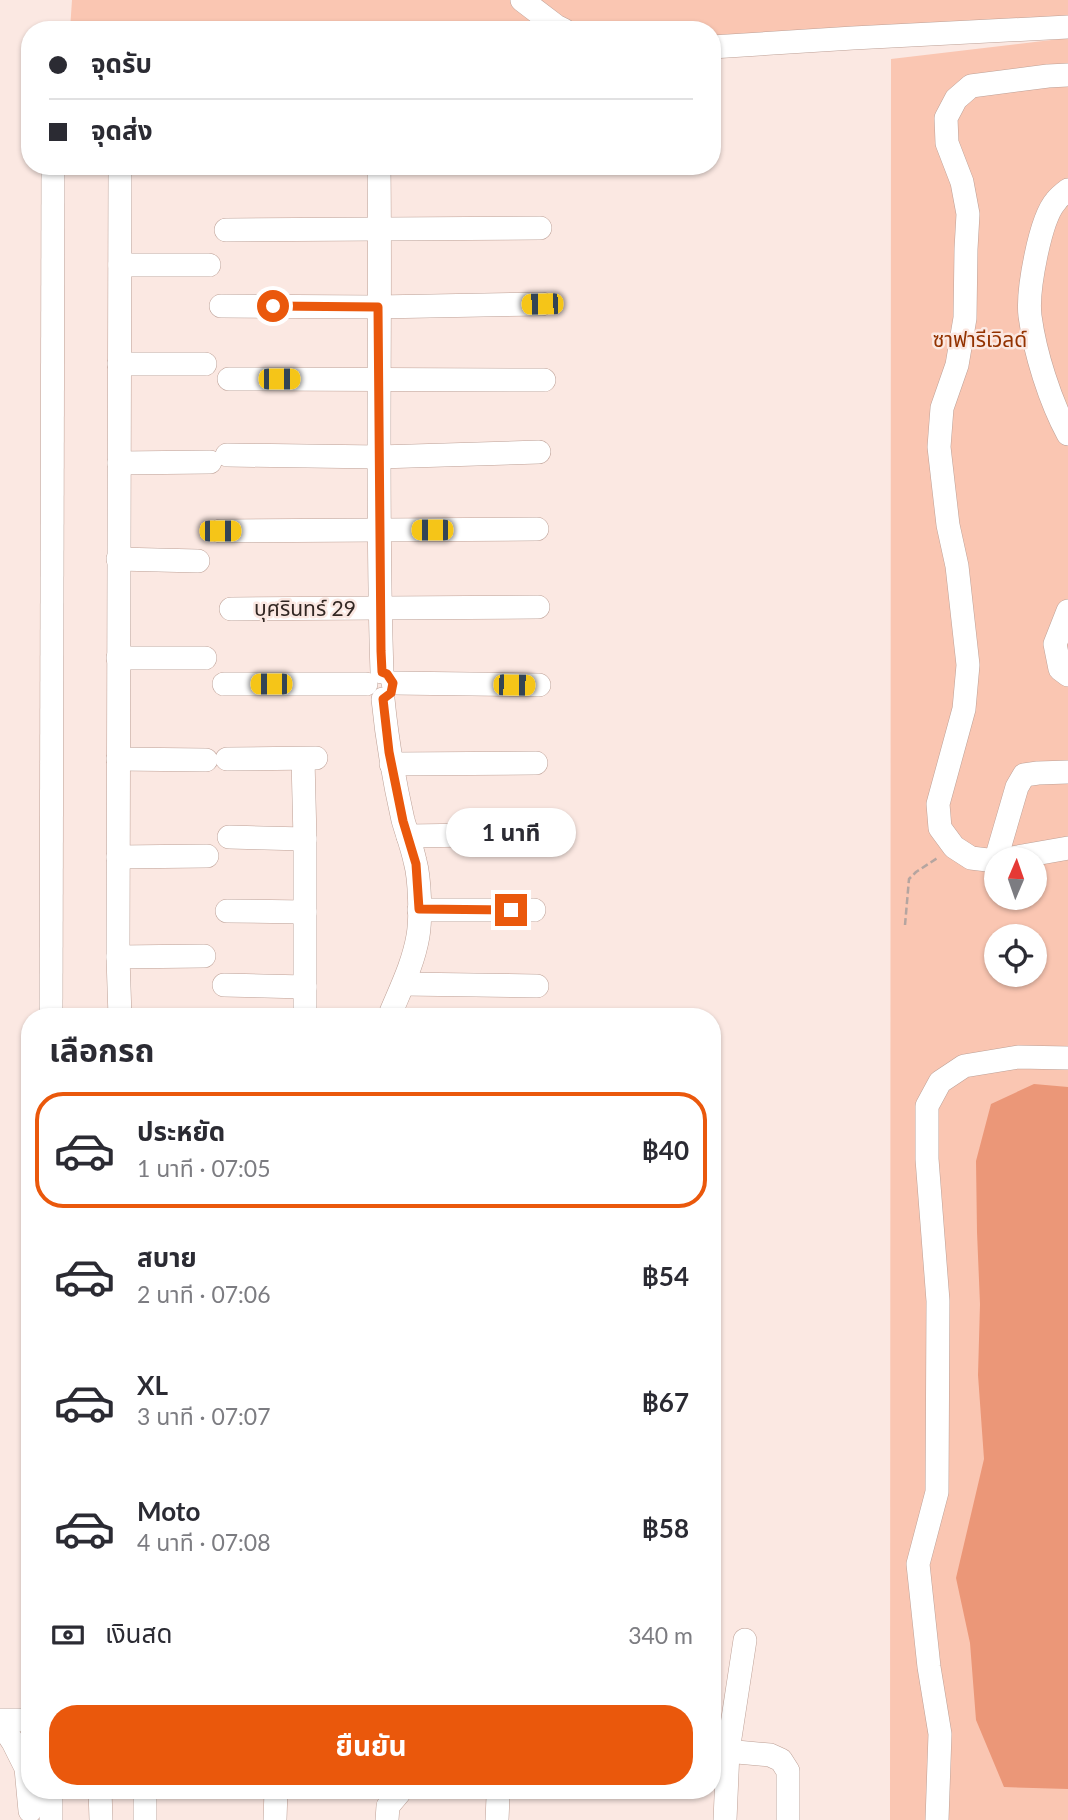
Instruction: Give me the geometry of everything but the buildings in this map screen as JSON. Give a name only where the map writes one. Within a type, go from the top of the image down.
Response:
[{"type":"street","points":[[522,0],[549,21]]},
{"type":"street","points":[[721,46],[1068,27]]},
{"type":"street","points":[[984,859],[971,858],[954,848],[940,828],[938,804],[964,709],[968,665],[957,566],[947,525],[939,447],[942,408],[957,365],[965,318],[968,214],[962,182],[947,143],[946,118],[956,99],[971,86],[1068,75]]},
{"type":"street","points":[[51,1008],[53,175]]},
{"type":"street","points":[[120,175],[120,1008]]},
{"type":"street","points":[[379,175],[381,684],[391,764],[416,864],[419,909],[418,936],[404,984],[393,1008]]},
{"type":"street","points":[[1068,190],[1055,202],[1041,232],[1033,269],[1030,313],[1044,377],[1068,434]]},
{"type":"street","points":[[226,230],[540,228]]},
{"type":"street","points":[[120,265],[209,265]]},
{"type":"street","points":[[221,306],[542,304]]},
{"type":"street","points":[[119,364],[205,364]]},
{"type":"street","points":[[229,379],[544,380]]},
{"type":"street","points":[[119,463],[219,458],[539,452]]},
{"type":"street","points":[[220,531],[537,529]]},
{"type":"street","points":[[118,559],[198,561]]},
{"type":"street","name":"บุศรินทร์ 29","points":[[231,609],[538,607]]},
{"type":"street","points":[[1068,611],[1055,644],[1060,669],[1068,676]]},
{"type":"street","points":[[118,658],[205,657]]},
{"type":"street","points":[[224,684],[539,685]]},
{"type":"street","points":[[118,759],[309,758],[305,839],[305,1008]]},
{"type":"street","points":[[391,764],[536,763]]},
{"type":"street","points":[[1000,847],[1017,787],[1024,775],[1068,772]]},
{"type":"street","points":[[408,836],[540,834]]},
{"type":"street","points":[[229,837],[305,839]]},
{"type":"street","points":[[1047,852],[1068,848]]},
{"type":"street","points":[[118,857],[207,856]]},
{"type":"street","points":[[419,909],[534,910]]},
{"type":"street","points":[[227,911],[305,912]]},
{"type":"street","points":[[118,957],[204,956]]},
{"type":"street","points":[[404,984],[537,986]]},
{"type":"street","points":[[224,985],[305,987]]},
{"type":"street","points":[[937,1820],[940,1734],[929,1667],[918,1564],[937,1492],[938,1301],[927,1159],[927,1106],[940,1082],[964,1066],[1018,1057],[1068,1058]]},
{"type":"street","points":[[721,1747],[745,1640]]},
{"type":"street","points":[[0,1721],[21,1720]]},
{"type":"street","points":[[0,1721],[21,1740]]},
{"type":"street","points":[[721,1751],[770,1755],[781,1759],[788,1771],[788,1820]]},
{"type":"street","points":[[721,1765],[725,1820]]},
{"type":"street","points":[[35,1799],[40,1816]]},
{"type":"street","points":[[40,1816],[47,1799]]},
{"type":"street","points":[[100,1799],[101,1820]]},
{"type":"street","points":[[145,1799],[145,1820]]},
{"type":"street","points":[[275,1820],[276,1799]]},
{"type":"path","points":[[905,925],[909,879],[954,848]]},
{"type":"green space","points":[[72,0],[1068,0],[1068,16],[721,37],[721,21],[71,21]]},
{"type":"green space","name":"ซาฟารีเวิลด์","points":[[1068,38],[1068,1820],[890,1820],[891,59]]},
{"type":"shaded area","points":[[1034,1084],[1068,1087],[1068,1789],[1004,1787],[976,1720],[970,1643],[956,1578],[984,1459],[978,1375],[980,1304],[976,1161],[991,1104]]},
{"type":"route","points":[[273,306],[378,307],[379,608],[382,672],[387,674],[393,683],[391,693],[383,699],[389,752],[403,821],[416,864],[419,909],[511,910]]}]
